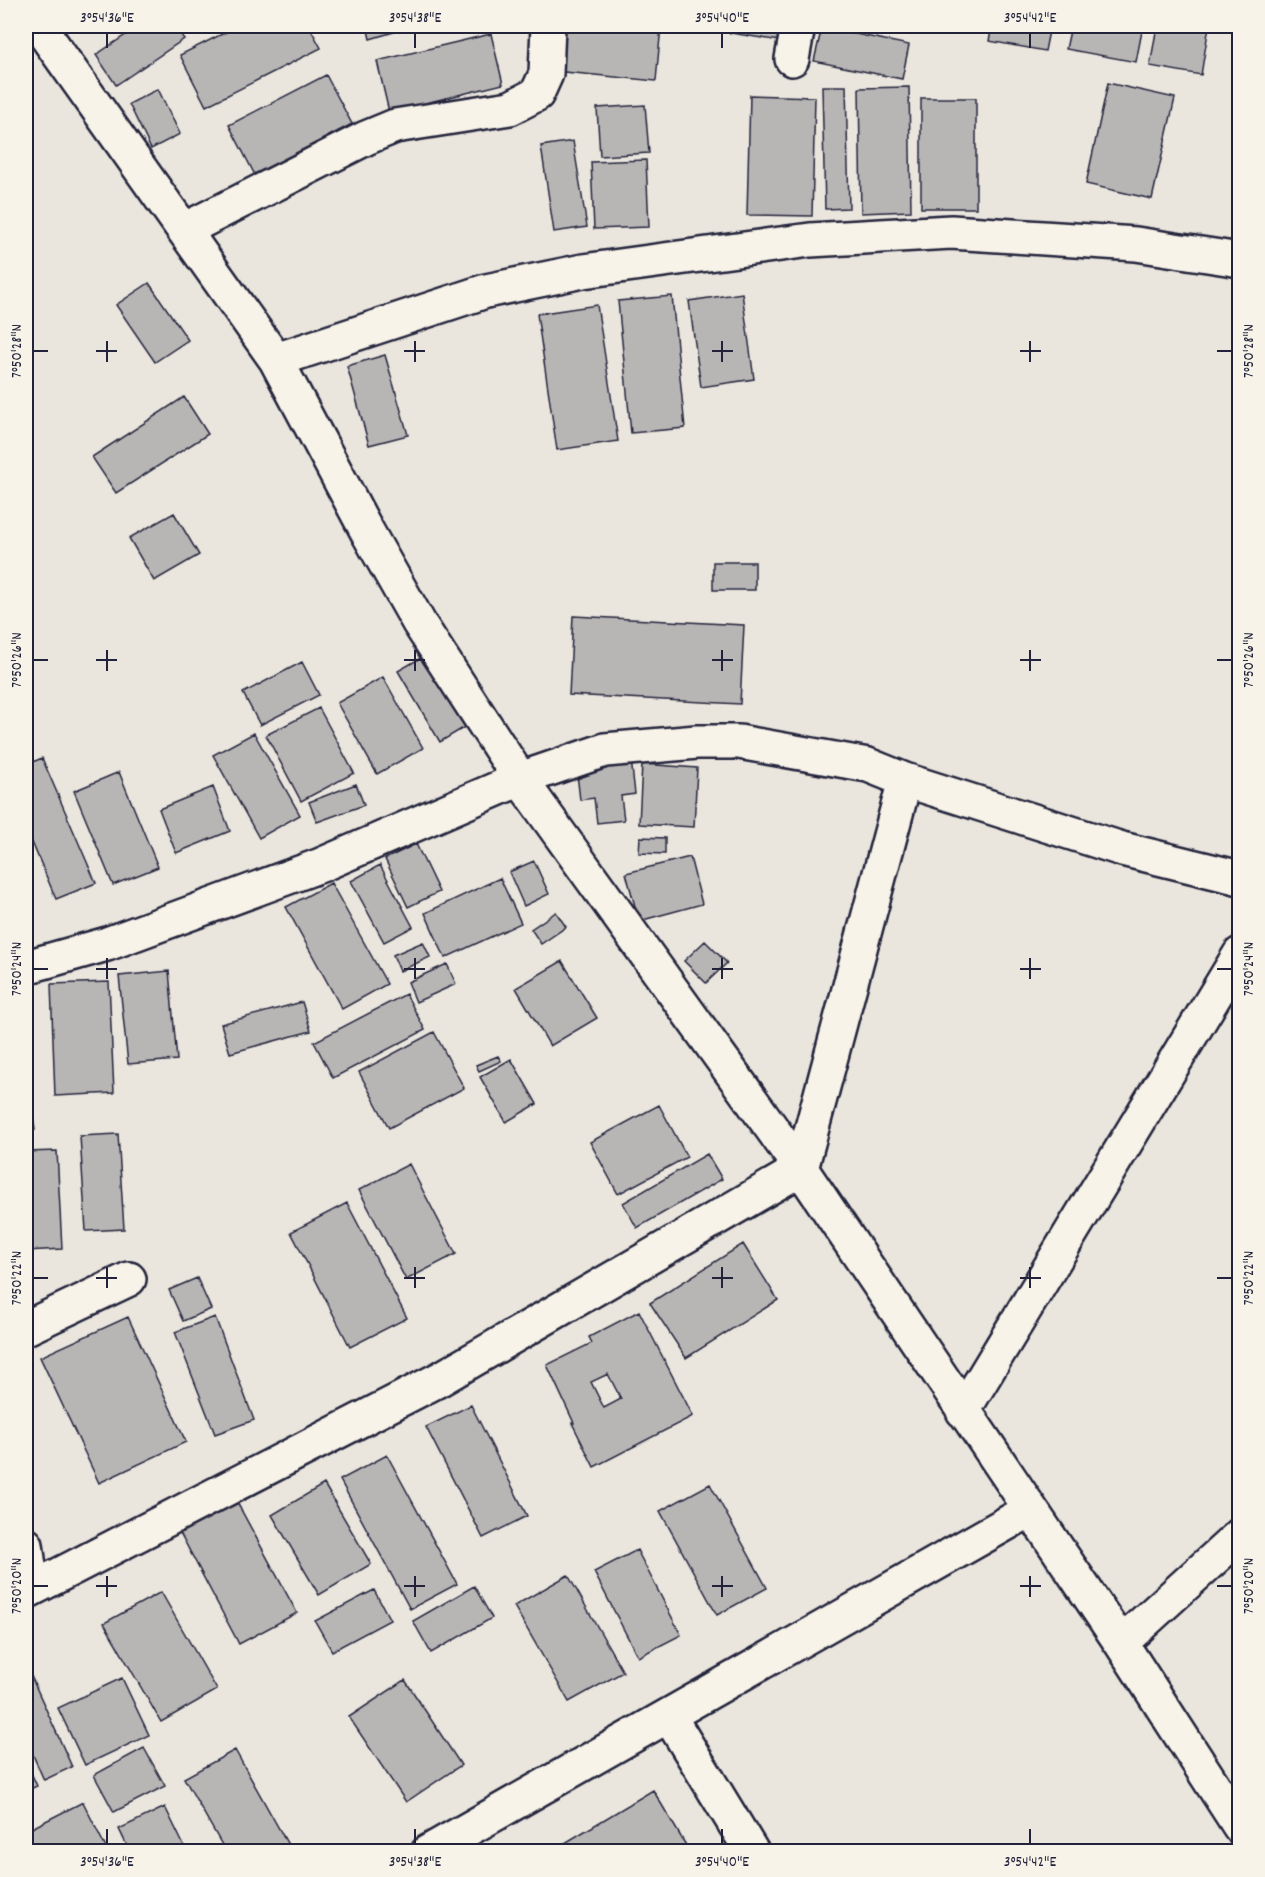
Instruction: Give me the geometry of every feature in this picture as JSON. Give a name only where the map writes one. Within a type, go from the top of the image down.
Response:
[{"type":"street","points":[[39,26],[276,360],[368,533],[419,623],[520,779],[801,1169],[1121,1643],[1239,1827]]},
{"type":"street","points":[[184,230],[366,138],[395,126],[510,108],[537,94],[546,74],[548,26]]},
{"type":"street","points":[[792,59],[798,26]]},
{"type":"street","points":[[276,360],[486,291],[583,271],[810,240],[951,232],[1136,244],[1239,260]]},
{"type":"street","points":[[26,967],[107,944],[321,865],[520,779],[605,750],[697,742],[739,742],[868,765],[905,780],[1122,849],[1239,878]]},
{"type":"street","points":[[26,1545],[29,1590],[440,1379],[801,1169],[905,780]]},
{"type":"street","points":[[963,1411],[1239,954]]},
{"type":"street","points":[[26,1328],[129,1279]]},
{"type":"street","points":[[428,1851],[1030,1510]]},
{"type":"street","points":[[1121,1643],[1239,1535]]},
{"type":"street","points":[[669,1716],[752,1851]]},
{"type":"building","points":[[139,26],[175,26],[184,39],[116,85],[96,55]]},
{"type":"building","points":[[238,26],[309,26],[321,48],[206,106],[180,55]]},
{"type":"building","points":[[367,26],[414,26],[370,39]]},
{"type":"building","points":[[559,26],[661,26],[656,81],[554,71]]},
{"type":"building","points":[[688,26],[789,26],[786,42]]},
{"type":"building","points":[[992,26],[1050,26],[1045,51],[989,41]]},
{"type":"building","points":[[1071,26],[1143,26],[1136,62],[1066,49]]},
{"type":"building","points":[[1157,26],[1209,26],[1201,75],[1150,66]]},
{"type":"building","points":[[822,27],[909,45],[902,79],[814,61]]},
{"type":"building","points":[[491,34],[503,84],[389,112],[377,61]]},
{"type":"building","points":[[326,75],[352,124],[255,175],[229,125]]},
{"type":"building","points":[[1108,83],[1175,98],[1152,199],[1086,184]]},
{"type":"building","points":[[822,86],[846,86],[849,208],[825,209]]},
{"type":"building","points":[[909,87],[911,211],[861,213],[859,88]]},
{"type":"building","points":[[158,89],[180,134],[151,149],[129,104]]},
{"type":"building","points":[[750,95],[815,97],[812,216],[747,215]]},
{"type":"building","points":[[921,98],[976,98],[976,208],[921,208]]},
{"type":"building","points":[[645,105],[649,153],[600,156],[597,108]]},
{"type":"building","points":[[573,141],[587,227],[554,232],[541,146]]},
{"type":"building","points":[[646,160],[649,227],[594,229],[591,162]]},
{"type":"building","points":[[149,283],[188,340],[155,362],[116,305]]},
{"type":"building","points":[[742,293],[754,379],[701,387],[689,301]]},
{"type":"building","points":[[672,296],[685,428],[631,433],[618,301]]},
{"type":"building","points":[[597,305],[618,441],[557,450],[537,314]]},
{"type":"building","points":[[385,355],[408,435],[369,445],[347,366]]},
{"type":"building","points":[[184,397],[208,434],[116,493],[92,457]]},
{"type":"building","points":[[174,513],[199,555],[154,581],[129,538]]},
{"type":"building","points":[[713,562],[755,562],[755,590],[713,590]]},
{"type":"building","points":[[573,616],[744,625],[740,704],[569,695]]},
{"type":"building","points":[[424,656],[465,727],[440,742],[398,671]]},
{"type":"building","points":[[302,662],[319,695],[260,725],[243,693]]},
{"type":"building","points":[[383,677],[423,748],[377,774],[337,703]]},
{"type":"building","points":[[319,708],[354,773],[301,801],[266,735]]},
{"type":"building","points":[[254,733],[300,815],[259,838],[213,755]]},
{"type":"building","points":[[42,758],[96,883],[56,899],[26,828],[26,765]]},
{"type":"building","points":[[631,759],[635,794],[621,796],[624,820],[597,823],[594,798],[580,800],[576,765]]},
{"type":"building","points":[[642,764],[697,768],[694,827],[639,824]]},
{"type":"building","points":[[119,772],[158,867],[113,885],[74,791]]},
{"type":"building","points":[[356,784],[364,805],[317,822],[309,802]]},
{"type":"building","points":[[213,787],[230,831],[176,853],[159,809]]},
{"type":"building","points":[[640,837],[665,838],[665,854],[639,853]]},
{"type":"building","points":[[416,844],[439,892],[408,907],[385,859]]},
{"type":"building","points":[[690,857],[702,904],[639,921],[626,873]]},
{"type":"building","points":[[534,861],[549,894],[524,906],[509,872]]},
{"type":"building","points":[[380,865],[413,927],[384,942],[351,881]]},
{"type":"building","points":[[500,878],[521,923],[445,958],[425,913]]},
{"type":"building","points":[[331,883],[387,984],[342,1009],[286,907]]},
{"type":"building","points":[[556,912],[566,927],[541,944],[531,929]]},
{"type":"building","points":[[705,941],[727,963],[706,983],[684,961]]},
{"type":"building","points":[[423,942],[430,957],[400,971],[393,955]]},
{"type":"building","points":[[562,961],[597,1018],[550,1046],[516,988]]},
{"type":"building","points":[[447,964],[456,984],[416,1002],[408,982]]},
{"type":"building","points":[[169,971],[177,1060],[128,1064],[119,976]]},
{"type":"building","points":[[109,982],[114,1093],[55,1096],[51,984]]},
{"type":"building","points":[[406,994],[425,1030],[333,1078],[314,1042]]},
{"type":"building","points":[[302,1002],[311,1031],[230,1053],[221,1024]]},
{"type":"building","points":[[434,1032],[464,1088],[389,1128],[359,1072]]},
{"type":"building","points":[[498,1056],[501,1061],[479,1071],[476,1065]]},
{"type":"building","points":[[511,1059],[537,1104],[506,1122],[480,1077]]},
{"type":"building","points":[[26,1062],[35,1130],[26,1131]]},
{"type":"building","points":[[659,1105],[687,1157],[618,1194],[590,1142]]},
{"type":"building","points":[[118,1134],[124,1229],[86,1231],[80,1136]]},
{"type":"building","points":[[57,1151],[62,1249],[26,1251],[26,1152]]},
{"type":"building","points":[[707,1154],[722,1179],[637,1228],[623,1203]]},
{"type":"building","points":[[409,1164],[456,1254],[406,1280],[359,1190]]},
{"type":"building","points":[[347,1203],[407,1318],[350,1347],[291,1232]]},
{"type":"building","points":[[743,1244],[778,1300],[686,1358],[650,1303]]},
{"type":"building","points":[[197,1278],[211,1309],[183,1321],[169,1290]]},
{"type":"building","points":[[639,1311],[693,1416],[594,1467],[547,1365],[592,1343],[589,1337]],"holes":[[[608,1374],[621,1399],[604,1408],[591,1382]]]},
{"type":"building","points":[[128,1317],[186,1442],[99,1483],[40,1357]]},
{"type":"building","points":[[215,1317],[254,1420],[215,1434],[175,1332]]},
{"type":"building","points":[[471,1405],[527,1516],[483,1538],[426,1427]]},
{"type":"building","points":[[387,1455],[457,1584],[410,1609],[340,1480]]},
{"type":"building","points":[[324,1484],[371,1564],[319,1595],[272,1515]]},
{"type":"building","points":[[710,1484],[767,1588],[717,1615],[660,1511]]},
{"type":"building","points":[[232,1493],[297,1613],[239,1644],[175,1523]]},
{"type":"building","points":[[637,1550],[681,1635],[638,1657],[594,1572]]},
{"type":"building","points":[[568,1575],[623,1672],[569,1702],[514,1606]]},
{"type":"building","points":[[474,1586],[492,1618],[431,1653],[413,1621]]},
{"type":"building","points":[[374,1590],[390,1620],[332,1651],[315,1621]]},
{"type":"building","points":[[161,1592],[217,1690],[161,1722],[104,1623]]},
{"type":"building","points":[[26,1665],[72,1767],[44,1780],[26,1739]]},
{"type":"building","points":[[122,1678],[149,1735],[85,1765],[58,1708]]},
{"type":"building","points":[[405,1680],[461,1765],[406,1802],[349,1717]]},
{"type":"building","points":[[144,1748],[165,1786],[114,1812],[94,1775]]},
{"type":"building","points":[[235,1750],[292,1852],[226,1852],[184,1778]]},
{"type":"building","points":[[26,1762],[37,1786],[26,1791]]},
{"type":"building","points":[[653,1790],[690,1852],[550,1852]]},
{"type":"building","points":[[83,1802],[108,1852],[29,1852],[26,1845],[26,1831]]},
{"type":"building","points":[[165,1807],[187,1852],[130,1852],[119,1829]]}]
